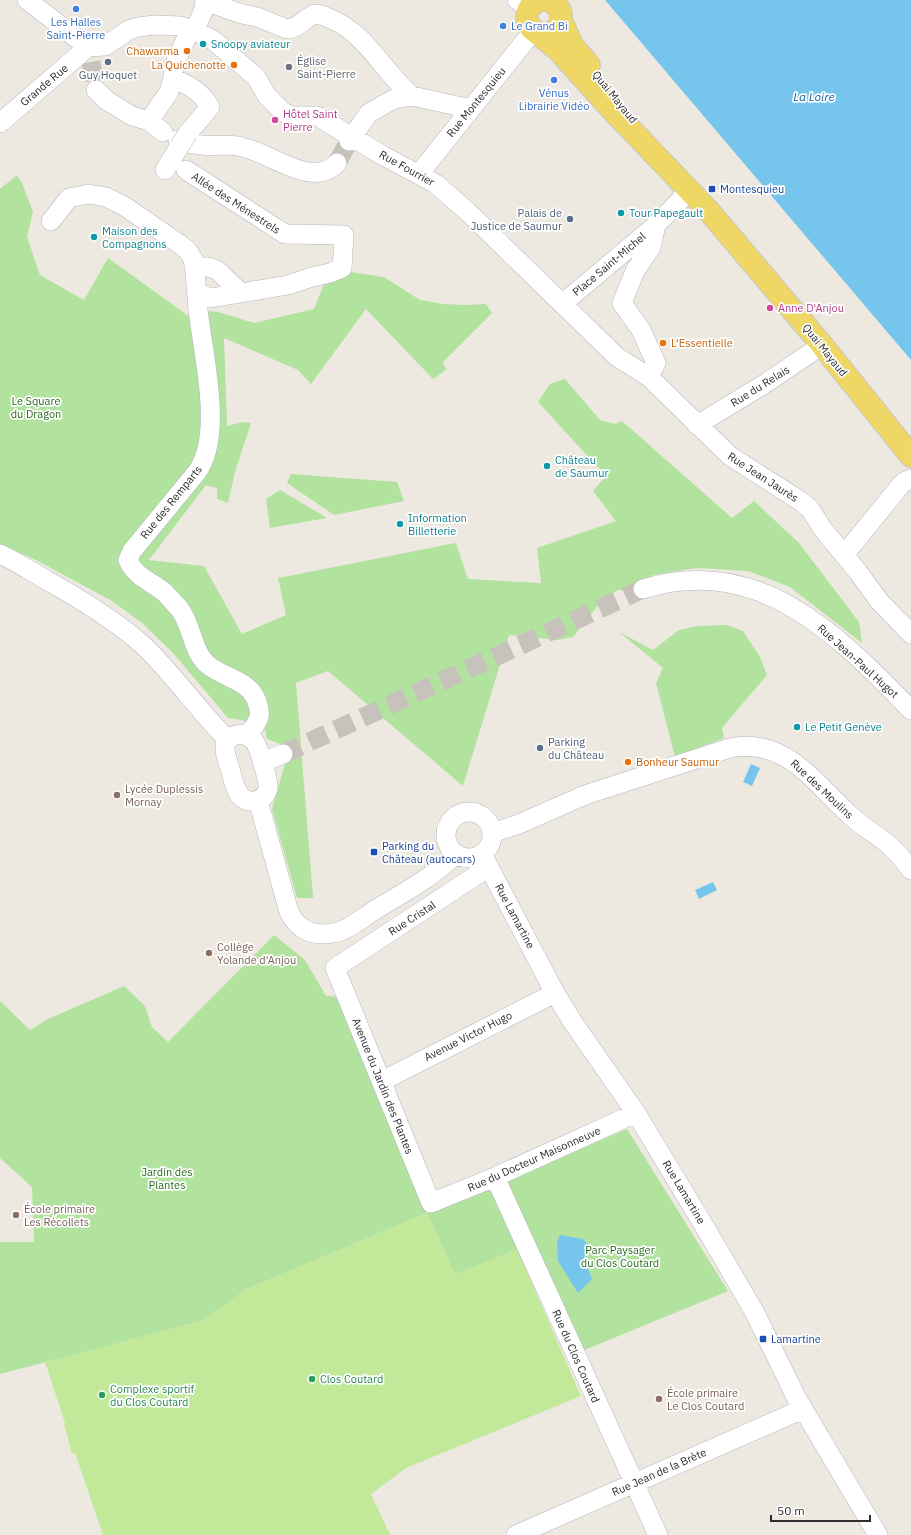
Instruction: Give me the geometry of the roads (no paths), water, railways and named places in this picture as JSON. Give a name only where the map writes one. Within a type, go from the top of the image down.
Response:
[{"type":"main road","points":[[541,6],[556,29],[547,34],[536,32],[530,27],[527,18],[541,6]]},
{"type":"main road","name":"Quai Mayaud","points":[[541,6],[690,190],[822,346],[911,456]]},
{"type":"main road","name":"Quai Mayaud","points":[[536,32],[558,50],[614,112],[690,190]]},
{"type":"street","points":[[27,0],[90,54]]},
{"type":"street","points":[[173,149],[169,92],[173,78],[173,71],[177,58],[187,37],[198,23],[204,9],[205,0],[242,14],[258,17],[287,29],[291,29],[316,14],[339,22],[364,40],[394,78],[412,96]]},
{"type":"street","name":"Rue Fourrier","points":[[90,54],[138,26],[181,26],[213,40],[256,77],[267,96],[283,112],[292,116],[317,116],[350,139],[436,184],[463,207],[562,304]]},
{"type":"street","name":"Rue Montesquieu","points":[[418,174],[536,32]]},
{"type":"street","name":"Grande Rue","points":[[0,123],[90,54]]},
{"type":"street","points":[[173,78],[195,89],[206,99],[210,107],[173,149]]},
{"type":"street","points":[[96,90],[106,100],[132,116],[173,149],[217,145],[241,146],[257,151],[309,173],[322,172],[335,166],[337,163]]},
{"type":"street","points":[[350,139],[369,113],[394,99],[412,96],[471,109]]},
{"type":"street","name":"Allée des Ménestrels","points":[[173,149],[285,234],[344,235],[342,268],[288,285],[241,293]]},
{"type":"street","name":"Place Saint-Michel","points":[[562,304],[656,225],[690,190]]},
{"type":"street","name":"Rue des Remparts","points":[[51,221],[69,198],[89,194],[106,197],[124,206],[181,245],[188,251],[193,259],[210,408],[209,438],[205,459],[197,472],[132,551],[128,560],[132,569],[137,574],[163,592],[180,609],[199,654],[207,665],[242,683],[254,694],[259,709],[259,717],[248,736]]},
{"type":"street","points":[[649,377],[656,363],[641,330],[622,303],[635,271],[651,247],[656,225]]},
{"type":"street","points":[[195,267],[208,267],[217,270],[241,293]]},
{"type":"street","points":[[197,294],[211,298],[241,293]]},
{"type":"street","name":"Rue Jean Jaurès","points":[[562,304],[616,357],[649,377],[730,456],[802,502],[810,509],[822,528],[880,602],[911,634]]},
{"type":"street","name":"Rue du Relais","points":[[697,425],[766,383],[822,346]]},
{"type":"street","points":[[844,555],[900,486],[904,482],[911,479]]},
{"type":"street","points":[[0,554],[83,600],[120,625],[172,675],[209,720],[228,740]]},
{"type":"street","name":"Rue Jean-Paul Hugot","points":[[643,589],[668,583],[702,581],[740,585],[780,600],[814,621],[842,642],[911,710]]},
{"type":"street","points":[[237,735],[248,736],[254,741],[268,784],[265,794],[258,800],[251,801],[244,800],[237,792],[224,752],[225,744],[228,740],[237,735]]},
{"type":"street","name":"Rue des Moulins","points":[[492,833],[519,824],[585,795],[730,748],[747,746],[763,748],[775,752],[788,758],[802,768],[850,816],[900,855],[911,870]]},
{"type":"street","points":[[262,762],[283,754]]},
{"type":"street","points":[[258,800],[289,912],[299,926],[311,932],[326,934],[345,929],[436,872],[456,854]]},
{"type":"street","points":[[470,812],[480,815],[488,823],[492,833],[485,861],[466,858],[456,854],[449,846],[446,835],[448,825],[455,816],[470,812]]},
{"type":"street","name":"Rue Cristal","points":[[335,968],[485,861]]},
{"type":"street","name":"Rue Lamartine","points":[[485,861],[555,993],[572,1021],[636,1113],[755,1313],[803,1409],[878,1535]]},
{"type":"street","name":"Avenue du Jardin des Plantes","points":[[335,968],[431,1203]]},
{"type":"street","name":"Avenue Victor Hugo","points":[[382,1081],[555,993]]},
{"type":"street","name":"Rue du Docteur Maisonneuve","points":[[431,1203],[496,1177],[636,1113]]},
{"type":"street","name":"Rue du Clos Coutard","points":[[496,1177],[658,1535]]},
{"type":"street","name":"Rue Jean de la Brète","points":[[516,1535],[803,1409]]},
{"type":"water","name":"La Loire","points":[[605,0],[911,0],[911,360]]},
{"type":"water","points":[[751,764],[760,768],[752,786],[743,782]]},
{"type":"water","points":[[713,882],[717,890],[699,899],[695,890]]},
{"type":"water","points":[[560,1235],[583,1239],[589,1246],[584,1258],[592,1279],[578,1293],[558,1261],[557,1242]]},
{"type":"tunnel","points":[[91,62],[96,90]]},
{"type":"tunnel","points":[[337,163],[349,141]]},
{"type":"tunnel","points":[[283,754],[643,589]]},
{"type":"place","name":"Les Halles Saint-Pierre","points":[[76,9]]},
{"type":"place","name":"Le Grand Bi","points":[[503,26]]},
{"type":"place","name":"Snoopy aviateur","points":[[203,44]]},
{"type":"place","name":"Chawarma","points":[[187,51]]},
{"type":"place","name":"Guy Hoquet","points":[[108,62]]},
{"type":"place","name":"La Quichenotte","points":[[234,65]]},
{"type":"place","name":"Église Saint-Pierre","points":[[289,67]]},
{"type":"place","name":"Vénus Librairie Vidéo","points":[[554,80]]},
{"type":"place","name":"Hôtel Saint Pierre","points":[[275,120]]},
{"type":"place","name":"Montesquieu","points":[[712,189]]},
{"type":"place","name":"Tour Papegault","points":[[621,213]]},
{"type":"place","name":"Palais de Justice de Saumur","points":[[570,219]]},
{"type":"place","name":"Maison des Compagnons","points":[[94,237]]},
{"type":"place","name":"Anne D'Anjou","points":[[770,308]]},
{"type":"place","name":"L‘Essentielle","points":[[663,343]]},
{"type":"place","name":"Château de Saumur","points":[[547,466]]},
{"type":"place","name":"Information Billetterie","points":[[400,524]]},
{"type":"place","name":"Le Petit Genève","points":[[797,727]]},
{"type":"place","name":"Parking du Château","points":[[540,748]]},
{"type":"place","name":"Bonheur Saumur","points":[[628,762]]},
{"type":"place","name":"Lycée Duplessis Mornay","points":[[117,795]]},
{"type":"place","name":"Parking du Château (autocars)","points":[[374,852]]},
{"type":"place","name":"Collège Yolande d'Anjou","points":[[209,953]]},
{"type":"place","name":"École primaire Les Récollets","points":[[16,1215]]},
{"type":"place","name":"Lamartine","points":[[763,1339]]},
{"type":"place","name":"Clos Coutard","points":[[312,1379]]},
{"type":"place","name":"Complexe sportif du Clos Coutard","points":[[102,1395]]},
{"type":"place","name":"École primaire Le Clos Coutard","points":[[659,1399]]},
{"type":"park label","name":"Le Square du Dragon","points":[[36,407]]},
{"type":"park label","name":"Jardin des Plantes","points":[[167,1178]]},
{"type":"park label","name":"Parc Paysager du Clos Coutard","points":[[620,1256]]}]
